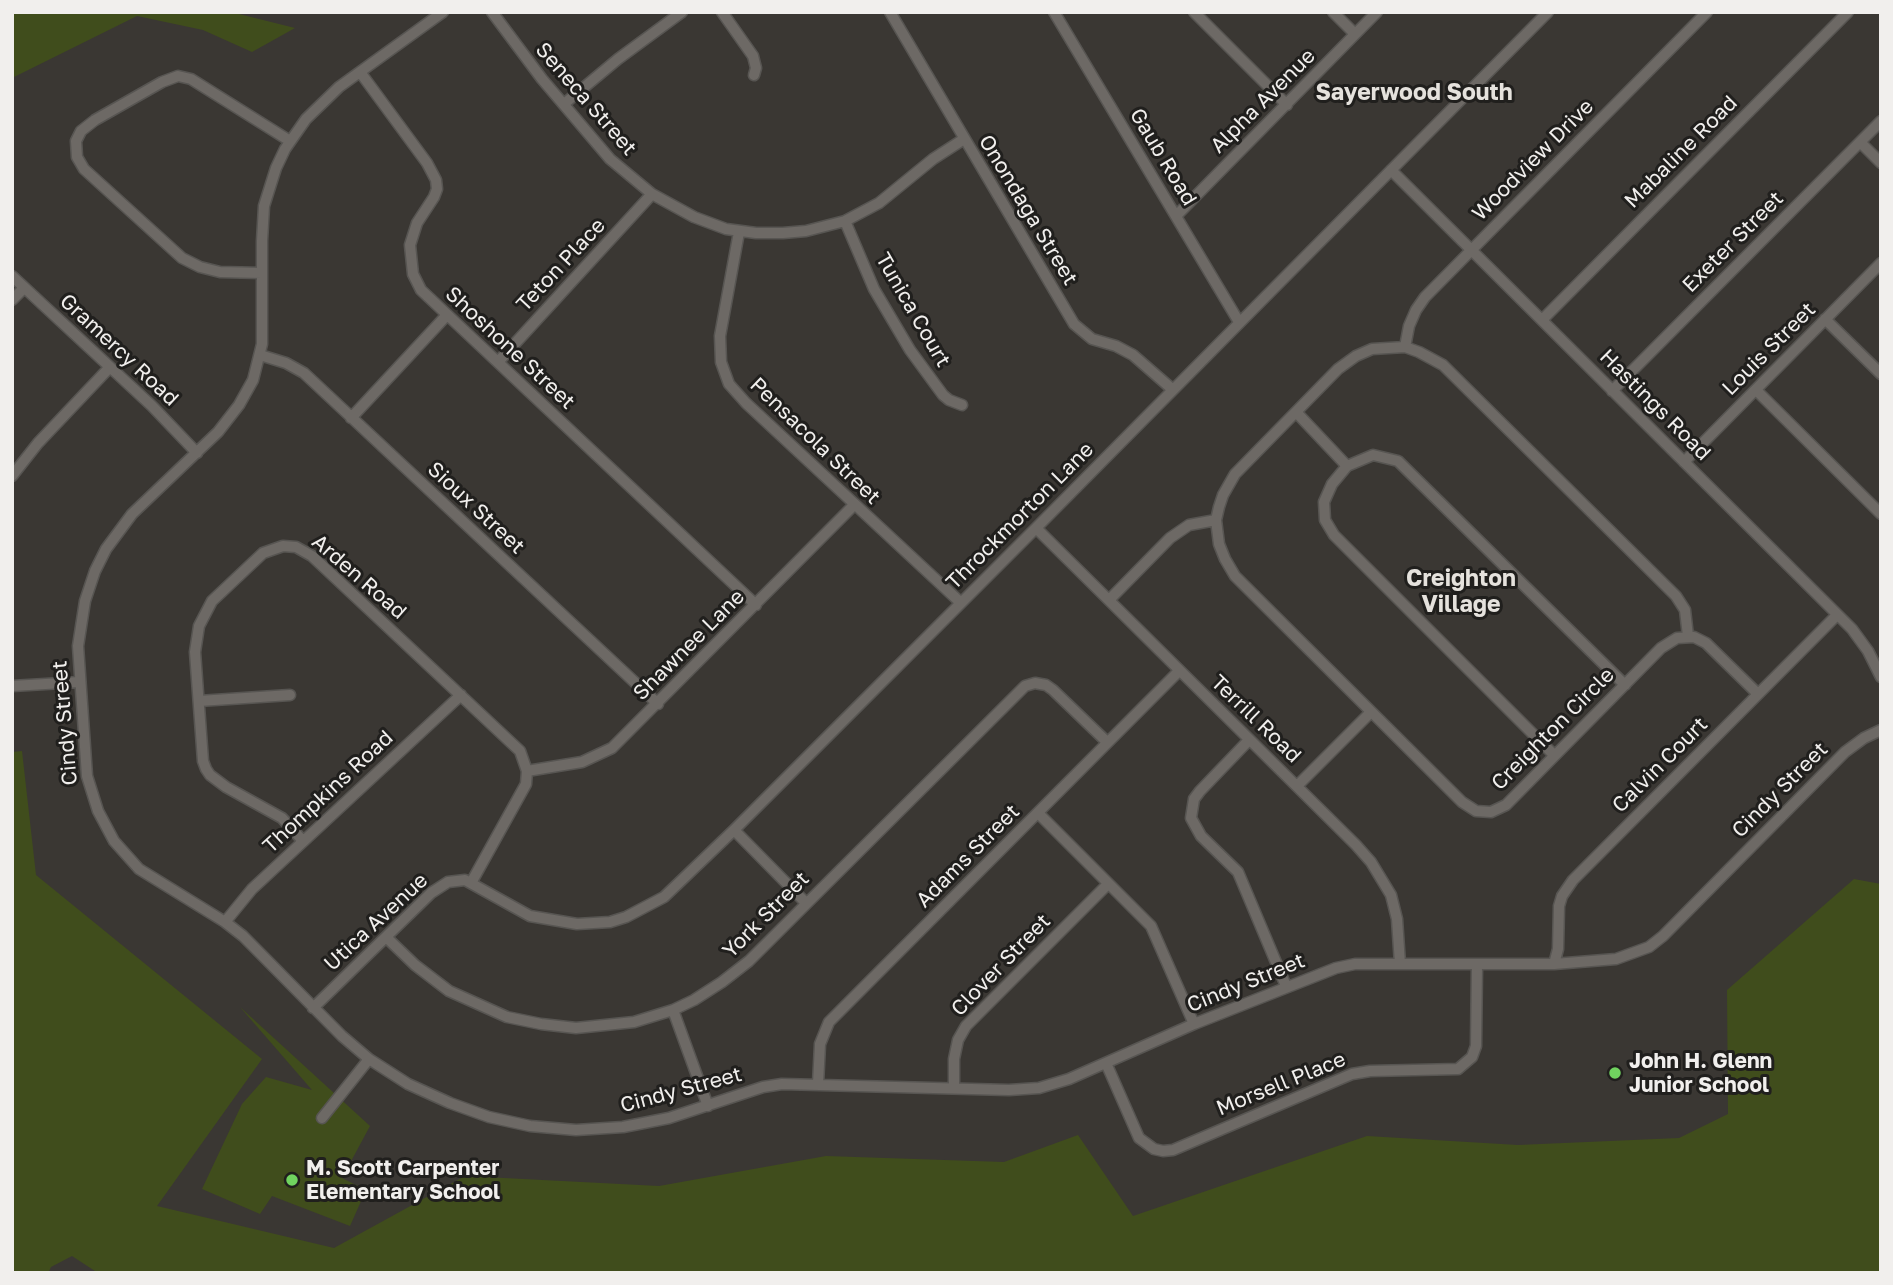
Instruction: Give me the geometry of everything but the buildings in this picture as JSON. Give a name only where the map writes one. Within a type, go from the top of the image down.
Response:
[{"type":"street","name":"Cindy Street","points":[[443,12],[322,102],[290,141],[276,168],[264,206],[263,322],[260,355],[253,380],[239,405],[218,432],[127,520],[100,560],[80,621],[79,682],[87,776],[93,800],[108,832],[139,869],[225,922],[261,953],[313,1008],[369,1059],[408,1084],[476,1113],[530,1126],[576,1130],[623,1127],[669,1118],[763,1087],[782,1084],[1009,1090],[1039,1088],[1336,968],[1355,964],[1554,964],[1616,959],[1649,947],[1663,936],[1844,752],[1881,730]]},
{"type":"street","name":"Seneca Street","points":[[492,12],[610,159],[652,194],[694,217],[739,232],[806,231],[845,221],[879,203],[933,159],[964,139]]},
{"type":"street","points":[[564,104],[618,59],[682,12]]},
{"type":"street","points":[[722,12],[753,56],[757,68],[754,75]]},
{"type":"street","name":"Onondaga Street","points":[[890,12],[1074,324],[1092,339],[1116,346],[1133,355],[1172,389]]},
{"type":"street","name":"Gaub Road","points":[[1054,12],[1239,322]]},
{"type":"street","points":[[1194,12],[1287,105]]},
{"type":"street","points":[[1333,12],[1355,34]]},
{"type":"street","name":"Alpha Avenue","points":[[1176,216],[1377,12]]},
{"type":"street","name":"Throckmorton Lane","points":[[471,883],[510,906],[545,920],[577,924],[610,922],[638,912],[664,897],[1036,528],[1548,12]]},
{"type":"street","name":"Woodview Drive","points":[[1405,348],[1416,310],[1430,292],[1707,12]]},
{"type":"street","name":"Mabaline Road","points":[[1542,320],[1848,12]]},
{"type":"street","name":"Shoshone Street","points":[[360,72],[427,163],[436,180],[434,197],[414,230],[410,260],[421,290],[756,605]]},
{"type":"street","points":[[262,273],[220,272],[200,267],[183,258],[84,169],[77,157],[76,141],[80,131],[94,120],[162,82],[178,76],[191,79],[290,141]]},
{"type":"street","name":"Exeter Street","points":[[1612,391],[1881,121]]},
{"type":"street","points":[[1860,142],[1881,163]]},
{"type":"street","name":"Hastings Road","points":[[1391,170],[1837,614],[1861,639],[1881,677]]},
{"type":"street","name":"Teton Place","points":[[498,362],[652,194]]},
{"type":"street","name":"Tunica Court","points":[[845,221],[874,289],[910,350],[943,395],[962,405]]},
{"type":"street","name":"Pensacola Street","points":[[739,232],[720,335],[724,373],[729,384],[960,603]]},
{"type":"street","name":"Louis Street","points":[[1684,461],[1881,263]]},
{"type":"street","name":"Gramercy Road","points":[[12,276],[152,406],[197,453]]},
{"type":"street","points":[[12,300],[24,288]]},
{"type":"street","points":[[351,418],[446,316]]},
{"type":"street","points":[[1825,319],[1881,374]]},
{"type":"street","name":"Creighton Circle","points":[[1383,347],[1405,348],[1443,365],[1676,596],[1685,610],[1688,636],[1666,644],[1501,809],[1491,812],[1476,811],[1462,802],[1236,576],[1221,552],[1216,520],[1223,495],[1235,474],[1338,369],[1356,356],[1383,347]]},
{"type":"street","name":"Sioux Street","points":[[260,355],[298,369],[658,704]]},
{"type":"street","points":[[12,476],[38,443],[110,367]]},
{"type":"street","points":[[1756,390],[1881,514]]},
{"type":"street","points":[[1296,412],[1347,466]]},
{"type":"street","points":[[1554,755],[1334,535],[1325,520],[1324,502],[1332,484],[1347,466],[1373,455],[1398,461],[1625,685]]},
{"type":"street","name":"Shawnee Lane","points":[[527,771],[582,762],[617,744],[854,505]]},
{"type":"street","points":[[1109,600],[1170,538],[1189,525],[1216,520]]},
{"type":"street","name":"Terrill Road","points":[[1036,528],[1356,845],[1381,877],[1391,895],[1397,919],[1400,964]]},
{"type":"street","name":"Arden Road","points":[[303,841],[282,818],[210,775],[203,761],[195,643],[206,608],[263,554],[284,546],[296,547],[312,556],[520,751],[527,771]]},
{"type":"street","name":"Calvin Court","points":[[1554,964],[1559,949],[1559,906],[1567,887],[1837,614]]},
{"type":"street","points":[[1688,636],[1706,643],[1758,694]]},
{"type":"street","name":"Adams Street","points":[[818,1084],[820,1044],[829,1023],[1179,671]]},
{"type":"street","points":[[12,686],[79,682]]},
{"type":"street","name":"York Street","points":[[387,938],[415,965],[449,991],[507,1017],[559,1027],[593,1027],[634,1022],[674,1010],[708,992],[736,972],[1025,686],[1035,683],[1046,685],[1107,742]]},
{"type":"street","points":[[199,701],[290,695]]},
{"type":"street","name":"Thompkins Road","points":[[225,922],[252,889],[461,695]]},
{"type":"street","points":[[1297,786],[1371,712]]},
{"type":"street","points":[[1249,740],[1194,799],[1191,818],[1201,836],[1238,872],[1286,986]]},
{"type":"street","points":[[471,883],[522,791],[527,771]]},
{"type":"street","points":[[1038,813],[1151,926],[1194,1024]]},
{"type":"street","points":[[734,830],[806,903]]},
{"type":"street","name":"Utica Avenue","points":[[313,1008],[438,888],[457,880],[471,883]]},
{"type":"street","name":"Clover Street","points":[[954,1088],[956,1049],[966,1026],[1108,884]]},
{"type":"street","name":"Morsell Place","points":[[1106,1063],[1139,1138],[1154,1149],[1173,1150],[1352,1074],[1370,1071],[1458,1069],[1469,1061],[1476,1046],[1477,965]]},
{"type":"street","points":[[674,1010],[708,1106]]},
{"type":"street","points":[[323,1118],[369,1059]]},
{"type":"green space","points":[[12,12],[231,12],[295,28],[252,52],[203,30],[137,16],[12,78]]},
{"type":"green space","points":[[22,751],[36,875],[262,1059],[157,1206],[334,1248],[465,1176],[659,1186],[826,1156],[1004,1162],[1078,1135],[1133,1216],[1367,1136],[1518,1145],[1679,1138],[1728,1114],[1727,990],[1854,879],[1881,884],[1881,1273],[98,1273],[72,1256],[51,1267],[48,1273],[12,1273],[12,752]]},
{"type":"green space","points":[[240,1007],[370,1126],[342,1178],[366,1190],[350,1226],[272,1196],[260,1214],[202,1189],[242,1104],[266,1077],[312,1090]]},
{"type":"place","name":"John H. Glenn Junior School","points":[[1615,1073]]},
{"type":"place","name":"M. Scott Carpenter Elementary School","points":[[292,1180]]},
{"type":"district","name":"Sayerwood South","points":[[1414,93]]},
{"type":"district","name":"Creighton Village","points":[[1461,592]]}]
